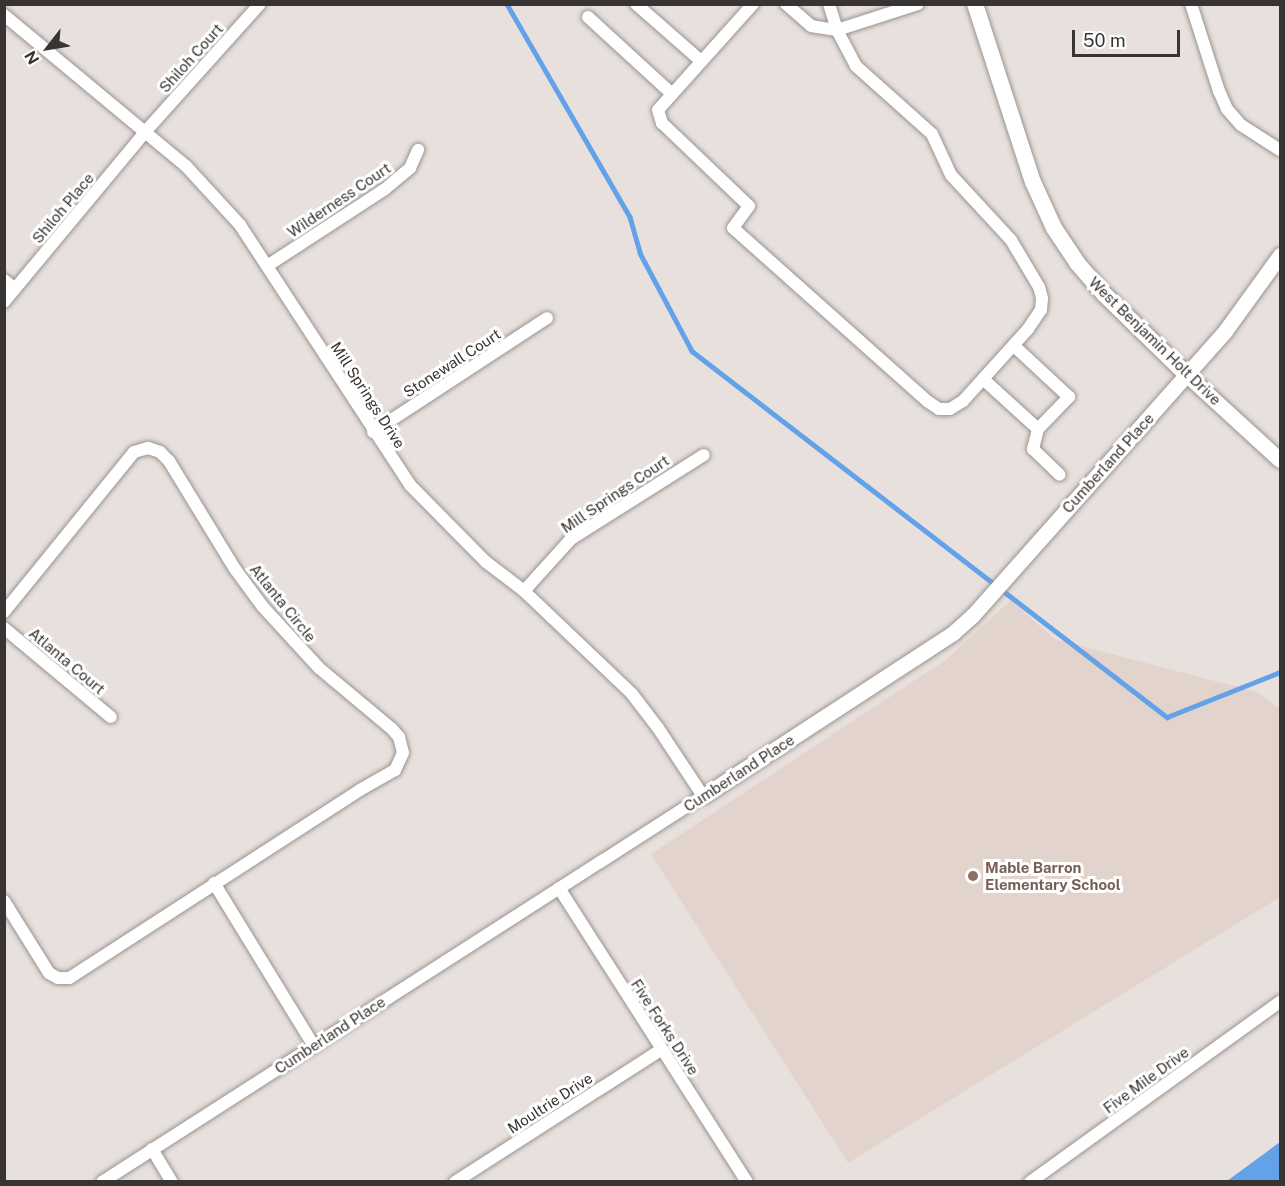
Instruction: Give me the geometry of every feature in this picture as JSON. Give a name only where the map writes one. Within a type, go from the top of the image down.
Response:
[{"type":"main road","name":"West Benjamin Holt Drive","points":[[975,4],[1033,182],[1054,228],[1078,264],[1104,294],[1186,374]]},
{"type":"street","name":"Shiloh Court","points":[[145,132],[260,4]]},
{"type":"street","points":[[636,4],[701,61]]},
{"type":"street","points":[[753,4],[658,110],[662,123],[749,206],[733,228],[939,410],[950,409],[963,401],[1041,310],[1040,287],[1011,240],[951,175],[932,134],[856,66],[837,30],[829,4]]},
{"type":"street","points":[[786,4],[811,26],[837,30],[918,4]]},
{"type":"street","points":[[1191,4],[1218,91],[1227,109],[1241,125],[1281,150]]},
{"type":"street","name":"Mill Springs Drive","points":[[4,15],[186,166],[240,225],[373,432],[410,485],[433,511],[486,562],[524,591],[632,694],[658,728],[703,796]]},
{"type":"street","points":[[588,18],[672,94]]},
{"type":"street","name":"Shiloh Place","points":[[4,302],[145,132]]},
{"type":"street","name":"Wilderness Court","points":[[267,266],[385,189],[410,168],[418,150]]},
{"type":"street","name":"Cumberland Place","points":[[102,1182],[953,633],[973,615],[1248,303],[1281,255]]},
{"type":"street","points":[[4,280],[15,289]]},
{"type":"street","name":"Stonewall Court","points":[[373,432],[547,318]]},
{"type":"street","points":[[1013,345],[1069,397],[1038,429],[1033,449],[1060,475]]},
{"type":"street","name":"West Benjamin Holt Drive","points":[[1186,374],[1281,460]]},
{"type":"street","points":[[983,379],[1038,429]]},
{"type":"street","name":"Atlanta Circle","points":[[4,612],[134,452],[148,448],[160,452],[169,461],[235,568],[263,608],[319,668],[399,736],[403,753],[395,770],[214,883],[69,978],[58,978],[45,968],[4,901]]},
{"type":"street","name":"Mill Springs Court","points":[[524,591],[572,539],[704,455]]},
{"type":"street","name":"Atlanta Court","points":[[4,628],[111,717]]},
{"type":"street","points":[[214,883],[314,1046]]},
{"type":"street","name":"Five Forks Drive","points":[[559,888],[747,1182]]},
{"type":"street","name":"Five Mile Drive","points":[[1030,1182],[1281,1002]]},
{"type":"street","name":"Moultrie Drive","points":[[455,1182],[662,1049]]},
{"type":"street","points":[[152,1149],[172,1182]]},
{"type":"shaded area","name":"Mable Barron Elementary School","points":[[1011,600],[1054,639],[1257,692],[1280,709],[1280,897],[848,1163],[651,854],[947,659]]},
{"type":"water","points":[[1280,1142],[1280,1181],[1227,1181]]},
{"type":"waterway","points":[[507,4],[630,217],[640,253],[692,351],[1167,717],[1280,672]]},
{"type":"place","name":"Mable Barron Elementary School","points":[[973,876]]}]
